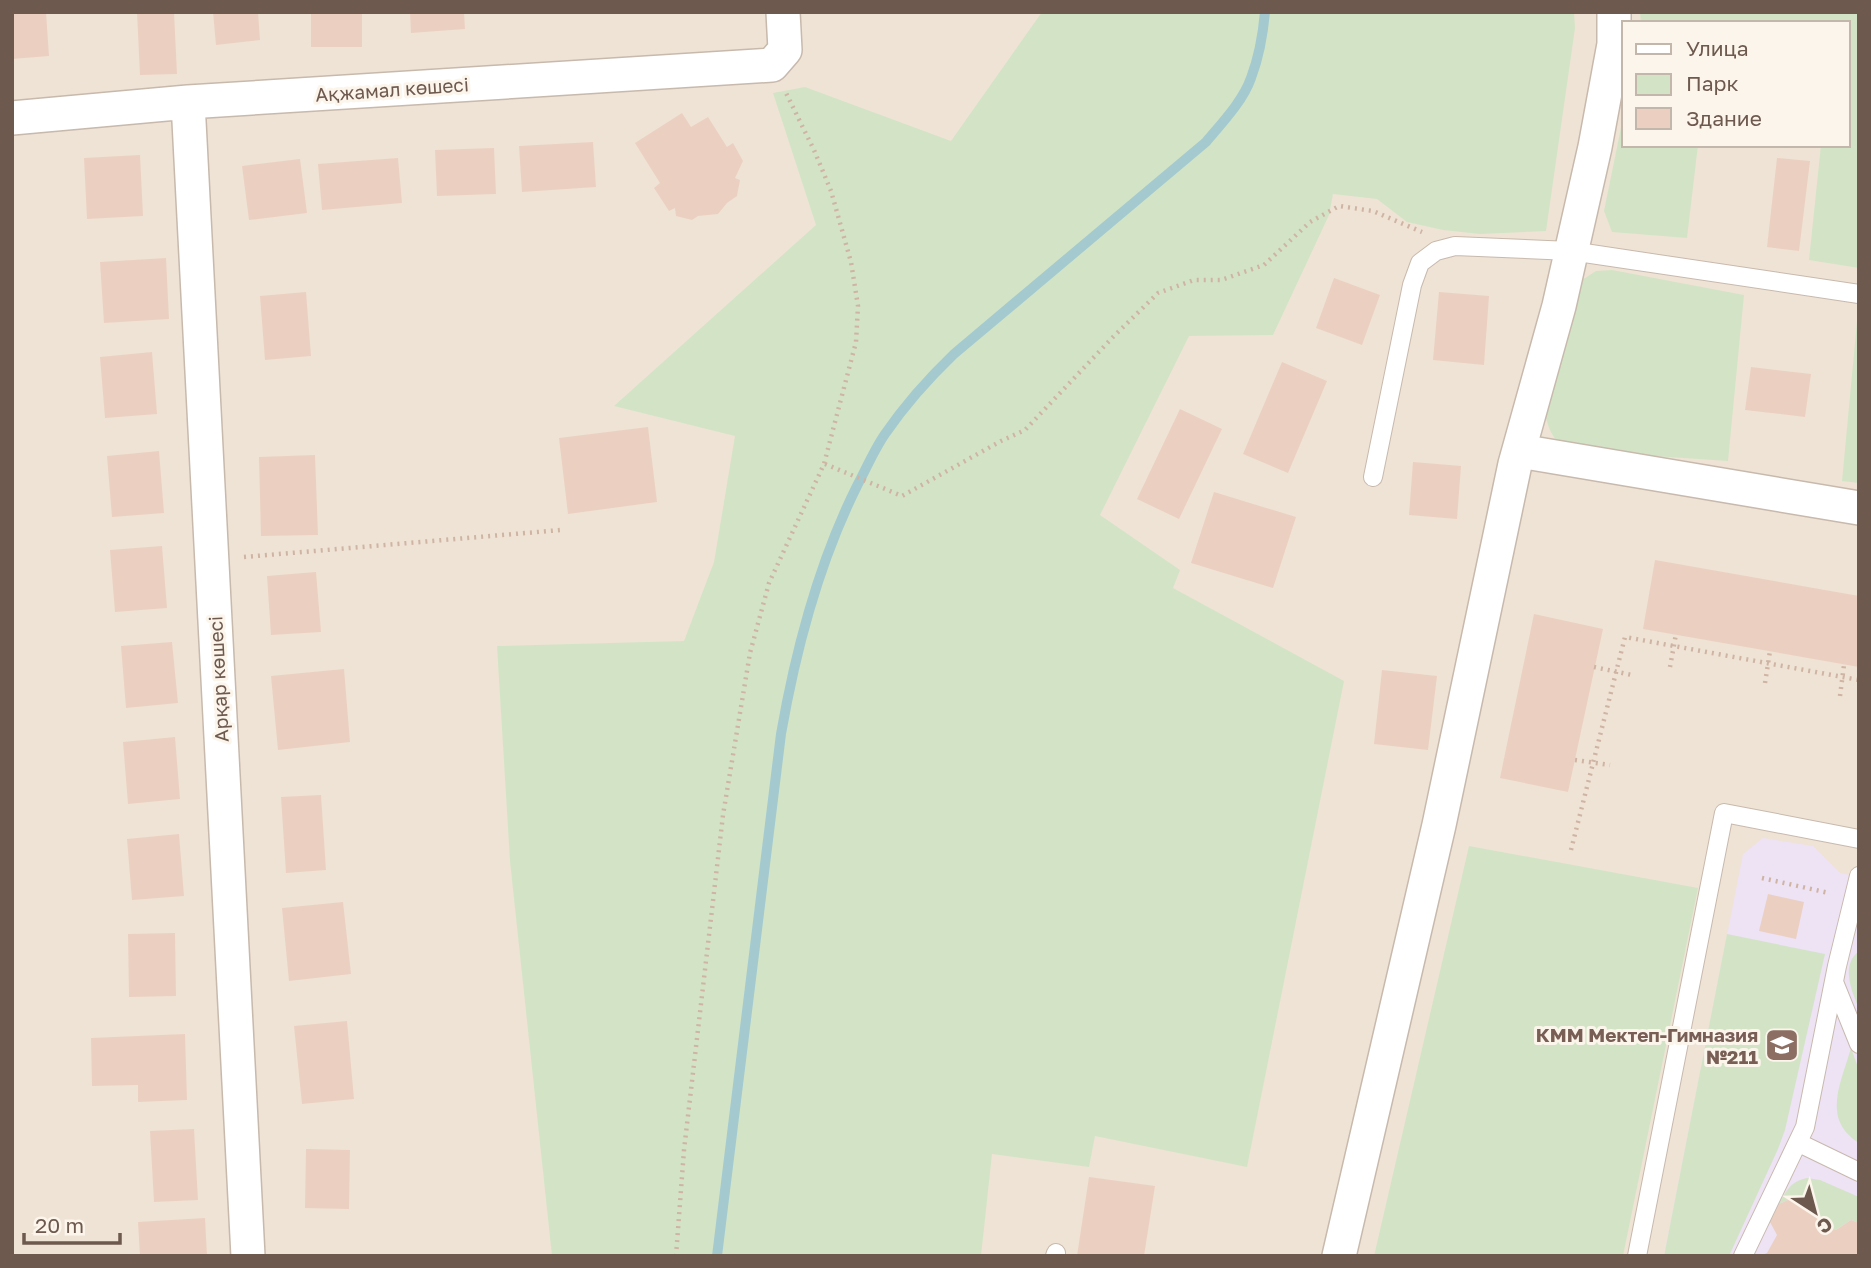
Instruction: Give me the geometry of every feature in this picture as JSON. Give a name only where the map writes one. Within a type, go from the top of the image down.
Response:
[{"type":"street","points":[[772,65],[785,50],[783,12]]},
{"type":"street","points":[[1339,1256],[1439,825],[1519,451],[1572,251],[1595,147],[1614,44],[1614,12]]},
{"type":"street","name":"Ақжамал көшесі","points":[[12,118],[188,102],[772,65]]},
{"type":"street","name":"Арқар көшесі","points":[[188,102],[248,1256]]},
{"type":"street","points":[[1519,451],[1859,508]]},
{"type":"lane","points":[[1373,477],[1412,285],[1420,263],[1436,251],[1455,246],[1572,251],[1859,294]]},
{"type":"lane","points":[[1637,1256],[1724,813],[1859,839]]},
{"type":"lane","points":[[1743,1256],[1805,1127],[1836,974],[1857,890]]},
{"type":"lane","points":[[1859,933],[1847,941],[1836,974],[1859,1044]]},
{"type":"lane","points":[[1799,1143],[1859,1172]]},
{"type":"path","points":[[676,1256],[684,1150],[723,816],[750,653],[769,583],[824,464],[856,342],[858,306],[851,262],[831,191],[772,65]]},
{"type":"path","points":[[824,464],[902,496],[1001,440],[1025,430],[1158,293],[1194,280],[1221,280],[1264,265],[1310,222],[1339,206],[1373,211],[1455,246]]},
{"type":"path","points":[[212,559],[561,530]]},
{"type":"path","points":[[1670,667],[1676,635]]},
{"type":"path","points":[[1571,850],[1625,637],[1859,680]]},
{"type":"path","points":[[1765,683],[1770,651]]},
{"type":"path","points":[[1840,696],[1844,664]]},
{"type":"path","points":[[1594,667],[1632,675]]},
{"type":"path","points":[[1575,760],[1610,765]]},
{"type":"path","points":[[1762,878],[1857,890]]},
{"type":"shaded area","points":[[12,12],[1859,12],[1859,1256],[12,1256]]},
{"type":"shaded area","name":"КММ Мектеп-Гимназия №211","points":[[1763,838],[1813,846],[1840,873],[1859,877],[1859,1256],[1664,1256],[1743,854]]},
{"type":"green space","points":[[1042,12],[1574,12],[1575,28],[1546,231],[1480,234],[1443,230],[1407,222],[1377,199],[1333,194],[1329,215],[1273,335],[1189,336],[1100,515],[1180,570],[1173,588],[1344,681],[1247,1167],[1095,1136],[1089,1167],[992,1154],[981,1256],[552,1256],[510,861],[497,646],[684,641],[714,562],[735,436],[614,406],[816,225],[773,93],[805,87],[951,141]]},
{"type":"green space","points":[[1640,12],[1859,12],[1859,268],[1809,260],[1821,147],[1850,147],[1850,21],[1641,21]]},
{"type":"green space","points":[[1622,123],[1622,147],[1698,147],[1687,238],[1612,232],[1604,211]]},
{"type":"green space","points":[[1612,270],[1744,295],[1728,461],[1579,451],[1560,442],[1553,435],[1545,415],[1582,280],[1596,271]]},
{"type":"green space","points":[[1859,311],[1859,483],[1842,481]]},
{"type":"green space","points":[[1469,846],[1698,888],[1623,1256],[1374,1256]]},
{"type":"green space","points":[[1727,934],[1825,954],[1785,1130],[1729,1256],[1664,1256]]},
{"type":"green space","points":[[1859,951],[1859,1009],[1851,987],[1849,971],[1853,957]]},
{"type":"green space","points":[[1851,1048],[1859,1070],[1859,1143],[1847,1133],[1837,1112],[1839,1087]]},
{"type":"green space","points":[[1807,1178],[1820,1180],[1859,1197],[1859,1223],[1851,1220],[1836,1230],[1821,1223],[1813,1203],[1797,1196],[1779,1204],[1793,1184]]},
{"type":"building","points":[[12,12],[46,12],[49,56],[12,59]]},
{"type":"building","points":[[137,12],[174,12],[177,74],[140,75]]},
{"type":"building","points":[[213,12],[258,12],[260,40],[216,45]]},
{"type":"building","points":[[311,12],[362,12],[362,47],[311,47]]},
{"type":"building","points":[[410,12],[464,12],[465,29],[411,33]]},
{"type":"building","points":[[682,113],[691,127],[708,117],[727,147],[733,143],[743,161],[735,178],[740,180],[737,196],[718,214],[698,216],[692,220],[676,216],[675,208],[669,211],[654,188],[660,183],[635,143]]},
{"type":"building","points":[[593,142],[596,187],[522,192],[519,146]]},
{"type":"building","points":[[494,148],[496,194],[437,196],[435,150]]},
{"type":"building","points":[[140,155],[143,216],[87,219],[84,158]]},
{"type":"building","points":[[398,158],[402,203],[322,210],[318,164]]},
{"type":"building","points":[[1777,158],[1810,161],[1799,251],[1767,247]]},
{"type":"building","points":[[300,159],[307,213],[249,220],[242,166]]},
{"type":"building","points":[[166,258],[169,319],[104,323],[100,262]]},
{"type":"building","points":[[1334,278],[1380,295],[1362,345],[1316,328]]},
{"type":"building","points":[[306,292],[311,356],[265,360],[260,296]]},
{"type":"building","points":[[1439,292],[1489,296],[1484,365],[1433,360]]},
{"type":"building","points":[[152,352],[157,414],[105,418],[100,357]]},
{"type":"building","points":[[1282,362],[1327,381],[1288,473],[1243,454]]},
{"type":"building","points":[[1751,367],[1811,374],[1805,417],[1745,410]]},
{"type":"building","points":[[1180,409],[1222,429],[1179,519],[1137,499]]},
{"type":"building","points":[[648,427],[657,502],[568,514],[559,438]]},
{"type":"building","points":[[159,451],[164,513],[112,517],[107,456]]},
{"type":"building","points":[[315,455],[318,535],[261,536],[259,457]]},
{"type":"building","points":[[1413,462],[1461,466],[1457,519],[1409,515]]},
{"type":"building","points":[[1214,492],[1296,517],[1273,588],[1191,563]]},
{"type":"building","points":[[162,546],[167,608],[115,612],[110,550]]},
{"type":"building","points":[[1655,560],[1859,596],[1859,667],[1643,629]]},
{"type":"building","points":[[316,572],[321,632],[271,635],[267,576]]},
{"type":"building","points":[[1534,614],[1603,629],[1568,792],[1500,778]]},
{"type":"building","points":[[172,642],[178,703],[126,708],[121,646]]},
{"type":"building","points":[[344,669],[350,742],[278,750],[271,676]]},
{"type":"building","points":[[1382,670],[1437,676],[1428,750],[1374,744]]},
{"type":"building","points":[[175,737],[180,799],[128,804],[123,742]]},
{"type":"building","points":[[321,795],[326,870],[286,873],[281,797]]},
{"type":"building","points":[[179,834],[184,896],[132,900],[127,839]]},
{"type":"building","points":[[1768,894],[1804,902],[1796,939],[1759,931]]},
{"type":"building","points":[[343,902],[351,974],[289,981],[282,908]]},
{"type":"building","points":[[175,933],[176,996],[129,997],[128,934]]},
{"type":"building","points":[[347,1021],[354,1099],[302,1104],[294,1026]]},
{"type":"building","points":[[185,1034],[187,1100],[138,1102],[138,1085],[92,1086],[91,1038]]},
{"type":"building","points":[[194,1129],[198,1200],[154,1202],[150,1131]]},
{"type":"building","points":[[306,1149],[350,1150],[349,1209],[305,1208]]},
{"type":"building","points":[[1089,1177],[1155,1186],[1144,1256],[1077,1256]]},
{"type":"building","points":[[1797,1196],[1813,1203],[1821,1223],[1836,1230],[1851,1220],[1859,1223],[1859,1256],[1760,1256],[1767,1253],[1777,1235],[1770,1222],[1779,1204]]},
{"type":"building","points":[[205,1218],[207,1256],[140,1256],[138,1222]]},
{"type":"waterway","points":[[717,1256],[781,734],[801,638],[820,576],[843,516],[881,440],[935,373],[954,354],[1206,142],[1243,95],[1251,78],[1265,12]]},
{"type":"place","name":"КММ Мектеп-Гимназия №211","points":[[1782,1045]]}]
